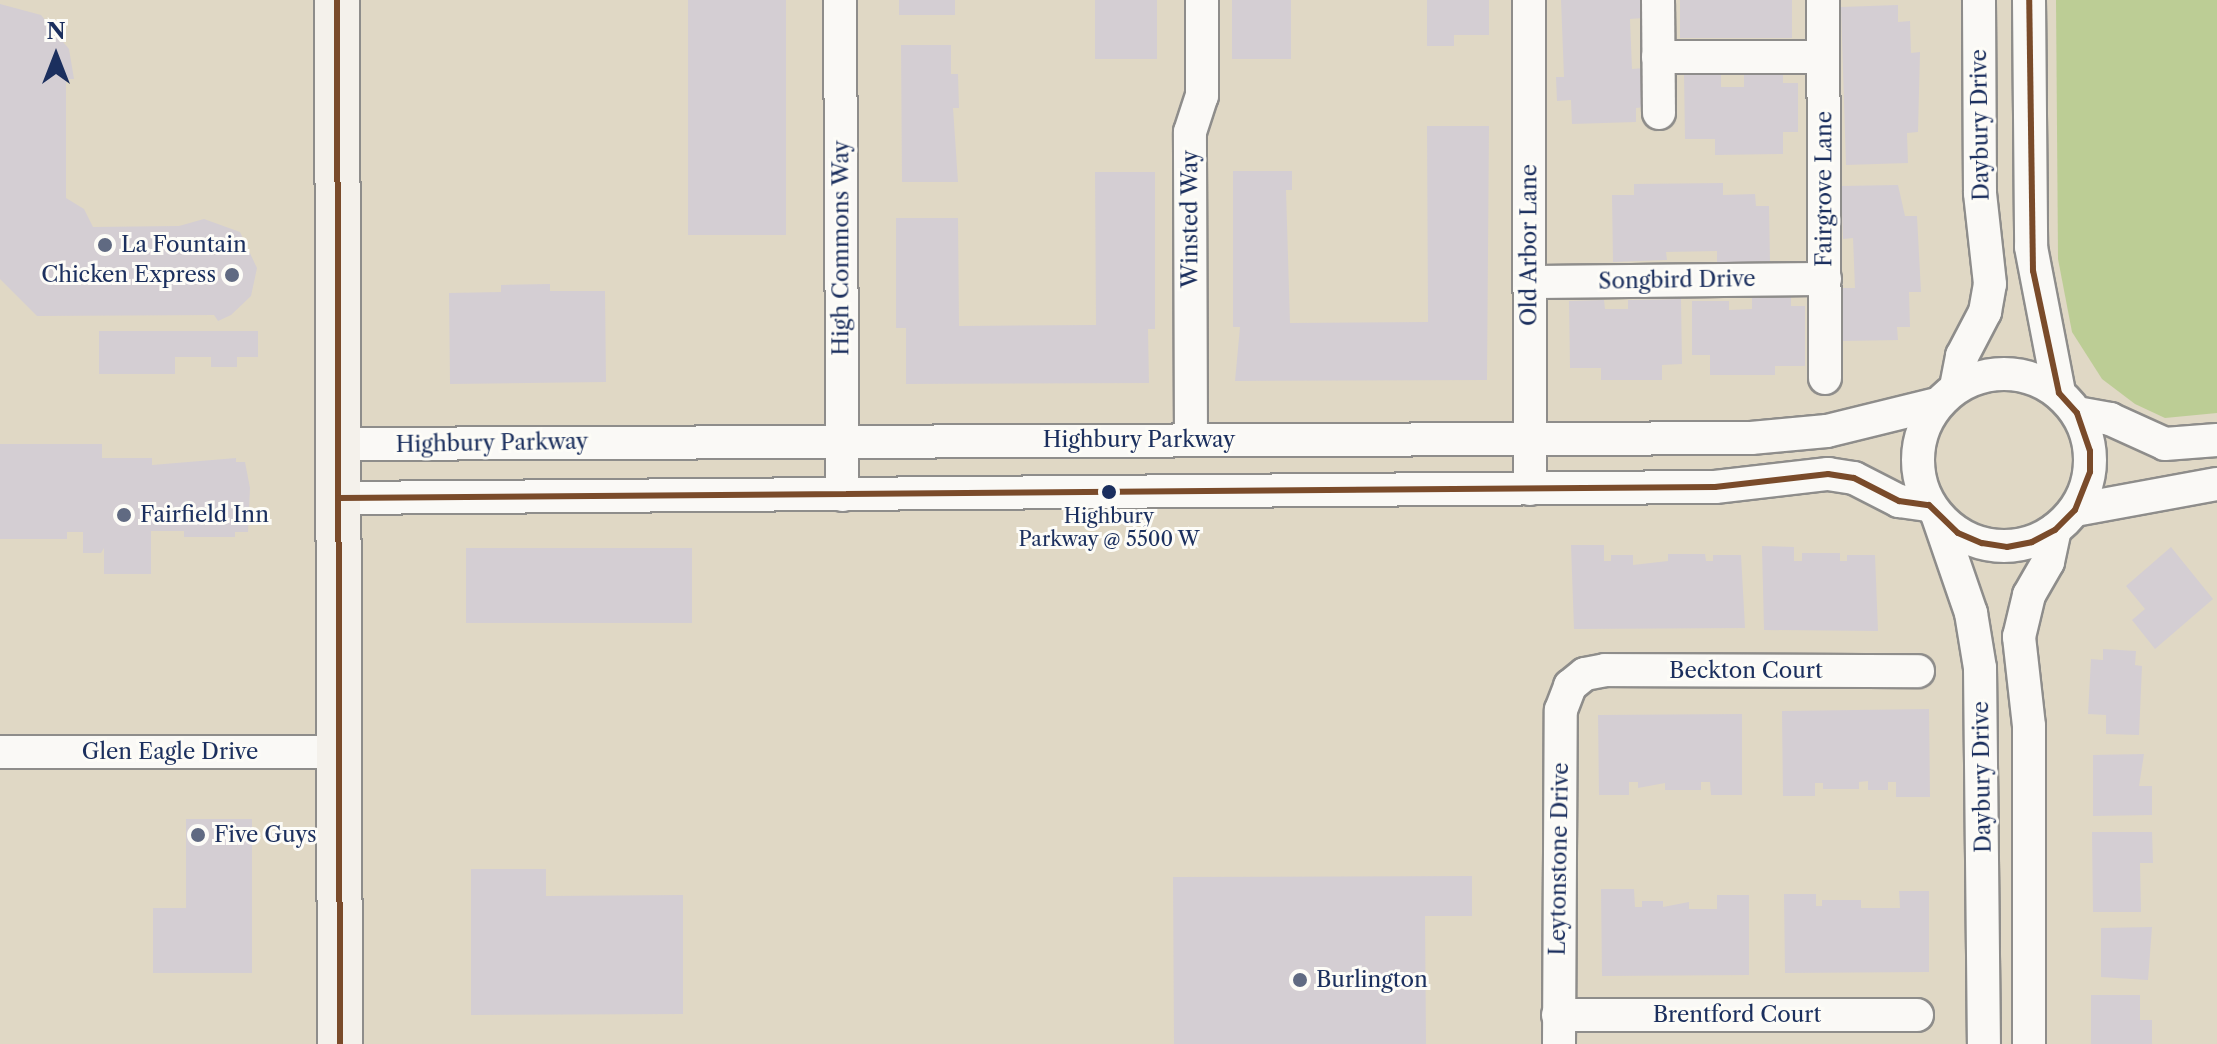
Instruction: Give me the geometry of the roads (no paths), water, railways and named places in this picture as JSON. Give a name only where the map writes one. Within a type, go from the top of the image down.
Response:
[{"type":"main road","points":[[337,0],[340,1044]]},
{"type":"street","name":"High Commons Way","points":[[840,0],[843,495]]},
{"type":"street","name":"Winsted Way","points":[[1191,440],[1190,132],[1202,96],[1202,0]]},
{"type":"street","name":"Old Arbor Lane","points":[[1529,0],[1530,489]]},
{"type":"street","points":[[1658,0],[1659,113]]},
{"type":"street","name":"Fairgrove Lane","points":[[1823,0],[1825,378]]},
{"type":"street","name":"Daybury Drive","points":[[1946,396],[1985,312],[1990,284],[1980,193],[1979,0]]},
{"type":"street","points":[[2029,0],[2031,247],[2068,403],[2090,451],[2087,482],[2065,520]]},
{"type":"street","points":[[1658,57],[1823,57]]},
{"type":"street","name":"Songbird Drive","points":[[1530,282],[1825,279]]},
{"type":"street","points":[[1934,511],[1917,464],[1918,443],[1946,396],[1981,376],[2008,374],[2035,379],[2068,403],[2165,444],[2217,440]]},
{"type":"street","name":"Highbury Parkway","points":[[339,444],[842,440],[1530,441],[1790,436],[1946,396]]},
{"type":"street","points":[[339,498],[1530,489],[1751,485],[1828,474],[1854,478],[1899,501],[1934,511],[1958,533],[2007,547],[2065,520],[2217,484]]},
{"type":"street","name":"Daybury Drive","points":[[1934,511],[1968,602],[1980,668],[1984,1044]]},
{"type":"street","name":"Daybury Drive","points":[[2029,1044],[2029,726],[2019,637],[2029,595],[2048,562],[2065,520]]},
{"type":"street","name":"Beckton Court","points":[[1577,679],[1605,670],[1918,671]]},
{"type":"street","name":"Leytonstone Drive","points":[[1559,1030],[1561,710],[1565,693],[1577,679]]},
{"type":"street","name":"Glen Eagle Drive","points":[[0,752],[339,752]]},
{"type":"street","name":"Brentford Court","points":[[1559,1030],[1917,1015]]},
{"type":"place","name":"La Fountain","points":[[105,245]]},
{"type":"place","name":"Chicken Express","points":[[232,275]]},
{"type":"place","name":"Highbury Parkway @ 5500 W","points":[[1109,492]]},
{"type":"place","name":"Fairfield Inn","points":[[124,515]]},
{"type":"place","name":"Five Guys","points":[[198,835]]},
{"type":"place","name":"Burlington","points":[[1300,980]]}]
